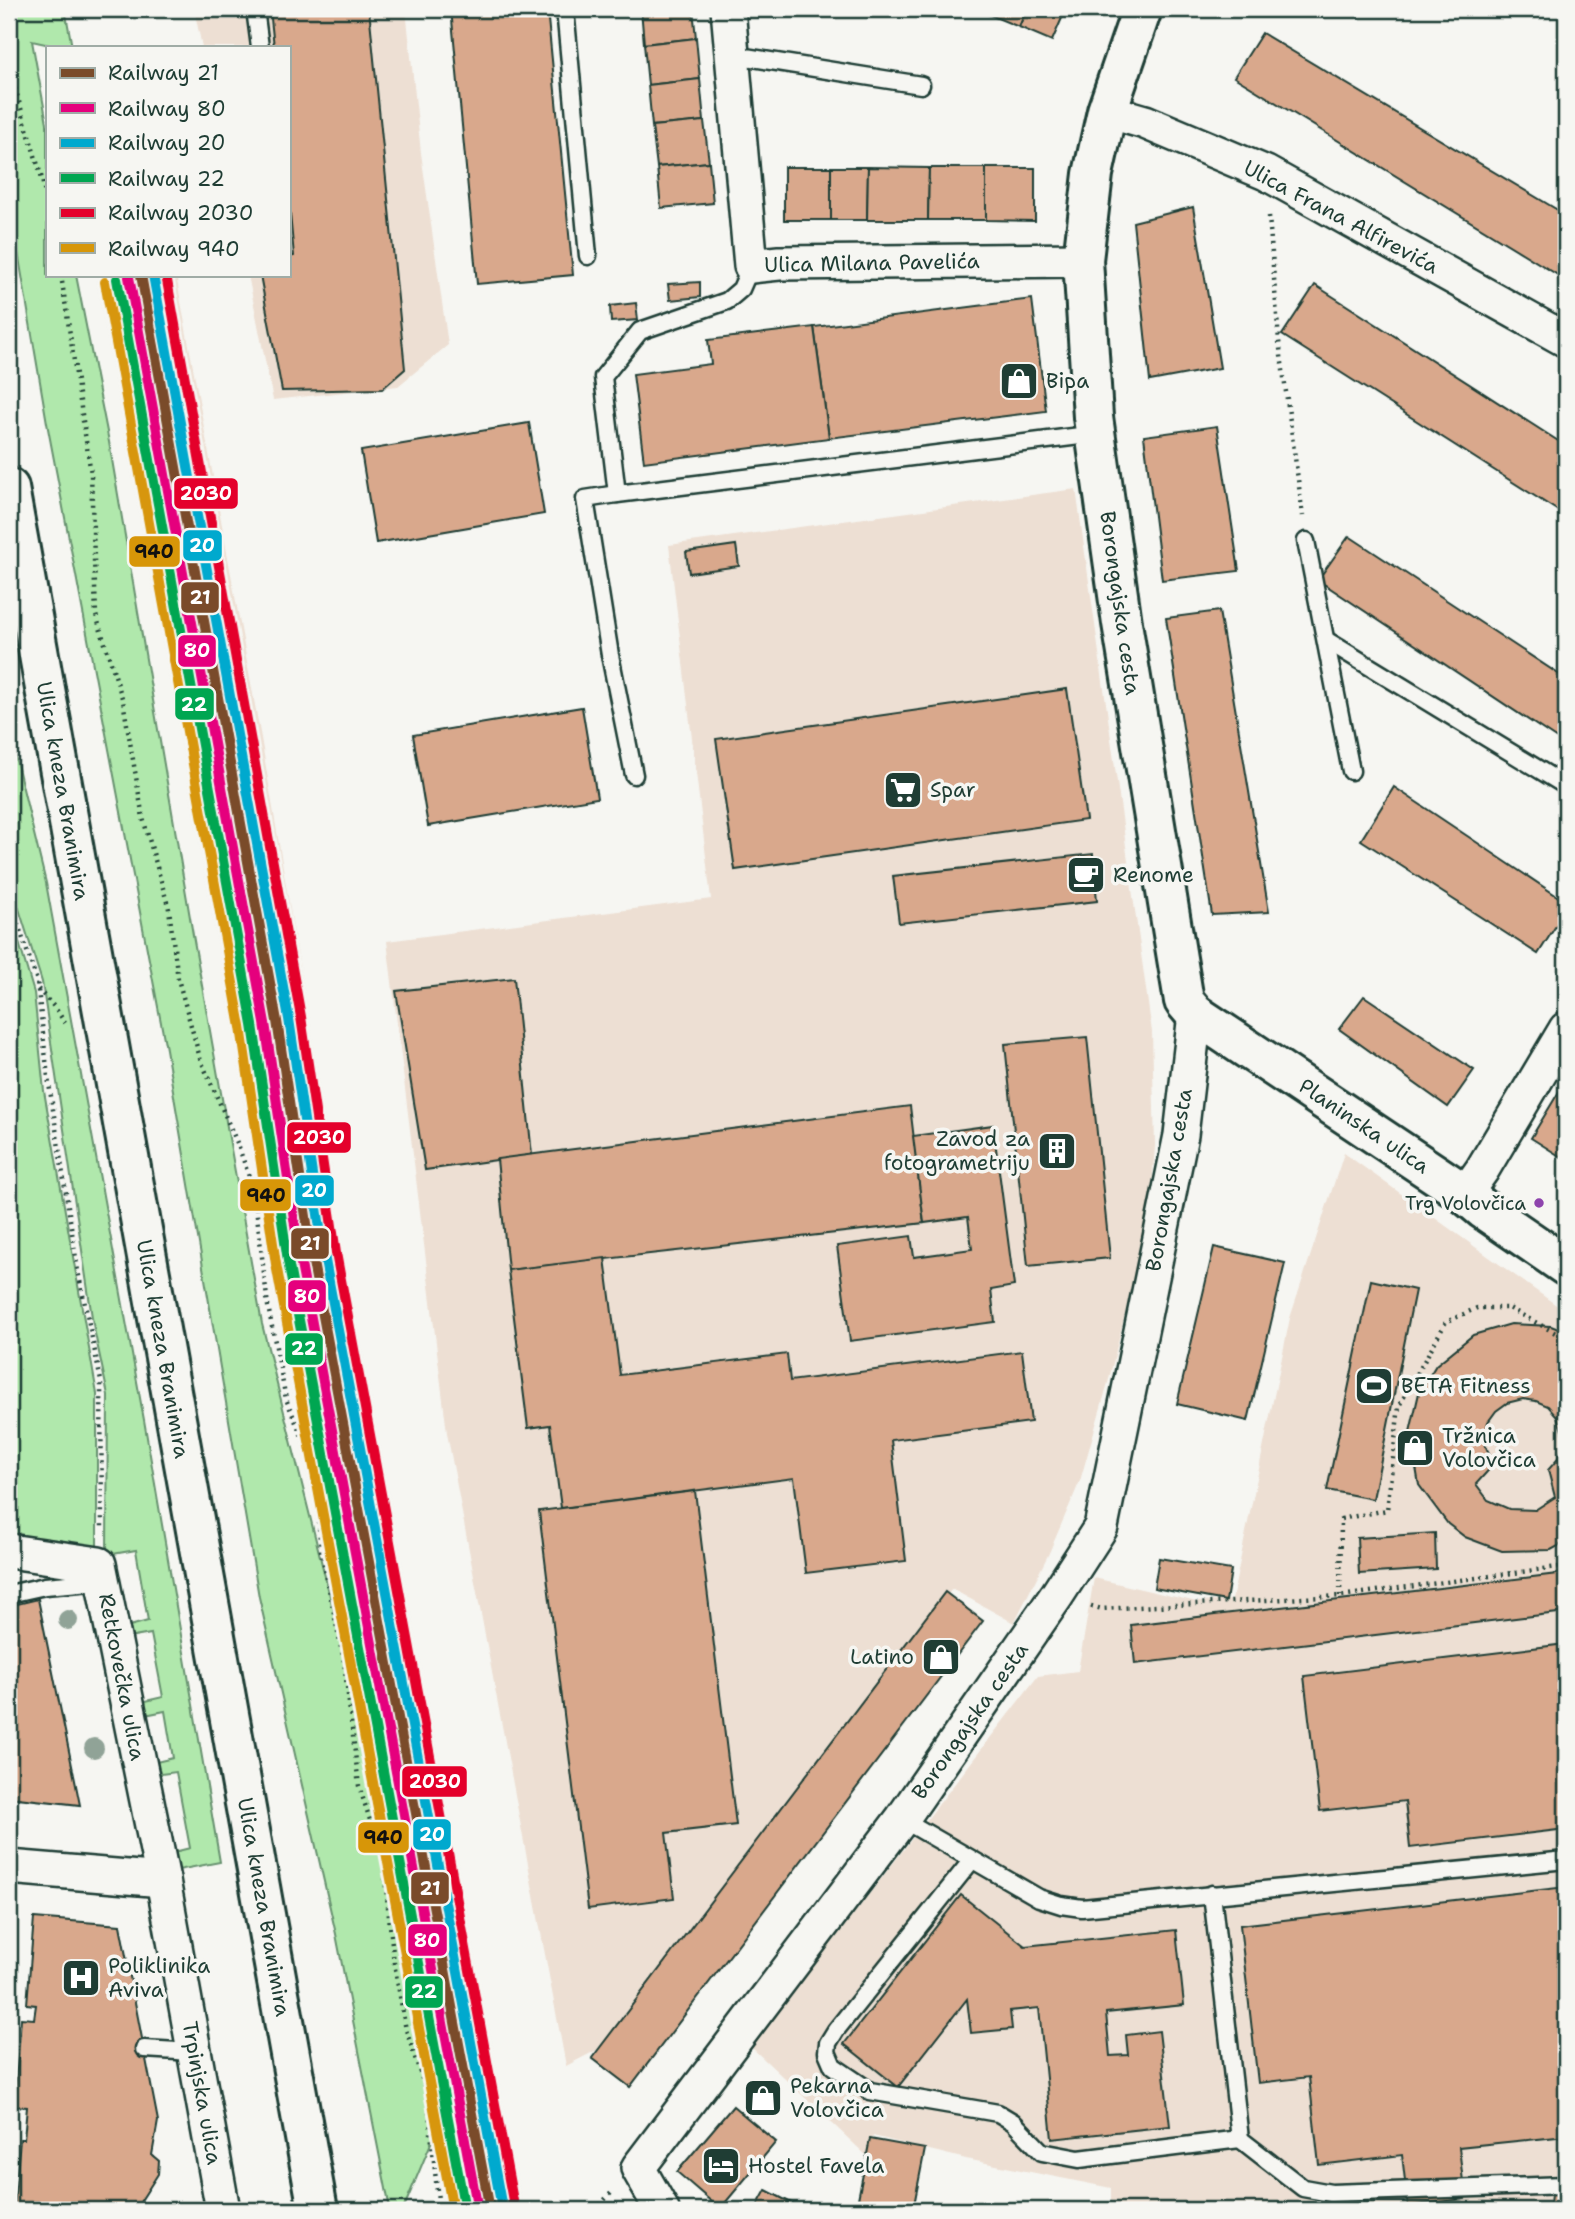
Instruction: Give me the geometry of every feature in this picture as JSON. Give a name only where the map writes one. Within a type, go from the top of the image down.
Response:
[{"type":"main road","name":"Borongajska cesta","points":[[1142,9],[1107,111],[1093,174],[1083,260],[1096,434],[1122,623],[1180,986],[1184,1001],[1195,1014]]},
{"type":"main road","name":"Ulica kneza Branimira","points":[[9,488],[318,2210]]},
{"type":"main road","name":"Planinska ulica","points":[[1195,1014],[1465,1194],[1566,1266]]},
{"type":"street","name":"Ulica Milana Pavelića","points":[[729,9],[751,266],[779,263],[1083,260]]},
{"type":"street","name":"Ulica Frana Alfirevića","points":[[1107,111],[1146,122],[1266,173],[1566,340]]},
{"type":"street","name":"Borongajska cesta","points":[[662,2210],[638,2168],[902,1819],[1101,1527],[1181,1135],[1195,1014]]},
{"type":"street","points":[[1465,1194],[1566,1030]]},
{"type":"street","name":"Retkovečka ulica","points":[[9,1551],[101,1572],[163,1880]]},
{"type":"street","points":[[9,1867],[163,1880]]},
{"type":"street","name":"Trpinjska ulica","points":[[163,1880],[223,2210]]},
{"type":"lane","points":[[255,9],[260,46]]},
{"type":"lane","points":[[565,9],[588,256]]},
{"type":"lane","points":[[733,55],[921,85]]},
{"type":"lane","points":[[617,494],[603,377],[640,331],[727,300],[741,289],[751,266]]},
{"type":"lane","points":[[634,775],[601,606],[586,499],[1096,434]]},
{"type":"lane","points":[[1306,541],[1351,771]]},
{"type":"lane","points":[[1326,640],[1566,786]]},
{"type":"lane","points":[[9,1594],[101,1572]]},
{"type":"lane","points":[[902,1819],[1039,1898],[1082,1908],[1566,1860]]},
{"type":"lane","points":[[972,1860],[828,2043],[827,2052],[833,2066],[870,2091],[998,2113],[1013,2122],[1042,2152],[1079,2160],[1240,2139],[1303,2188],[1331,2193],[1566,2185]]},
{"type":"lane","points":[[1212,1894],[1240,2139]]},
{"type":"lane","points":[[144,2049],[194,2052]]},
{"type":"path","points":[[9,68],[46,200]]},
{"type":"path","points":[[1266,173],[1279,341],[1306,541]]},
{"type":"path","points":[[61,276],[91,474],[96,615],[123,701],[143,818],[169,909],[178,979],[200,1058],[238,1145],[254,1191],[268,1306],[286,1399],[313,1462],[321,1550],[344,1662],[359,1786],[383,1860],[394,1963],[406,2030],[427,2094],[439,2210]]},
{"type":"path","points":[[9,897],[38,988],[48,1077],[78,1271],[101,1381],[101,1572]]},
{"type":"path","points":[[38,988],[69,1030]]},
{"type":"path","points":[[1340,1596],[1340,1519],[1387,1510],[1399,1406],[1446,1322],[1477,1308],[1509,1308],[1563,1338],[1566,1332]]},
{"type":"path","points":[[1057,1595],[1102,1609],[1340,1596],[1566,1566]]},
{"type":"path","points":[[595,2210],[610,2194]]},
{"type":"shaded area","points":[[194,9],[406,9],[421,153],[448,345],[398,386],[273,400],[248,276],[290,276],[290,46],[202,46]]},
{"type":"shaded area","points":[[131,276],[176,276],[261,738],[308,1015],[264,1023]]},
{"type":"shaded area","points":[[1076,489],[1152,1032],[1155,1146],[1150,1212],[1109,1379],[1080,1481],[1049,1553],[1014,1623],[952,1589],[620,2038],[566,2066],[447,1433],[387,941],[711,899],[669,545]]},
{"type":"shaded area","points":[[1344,1153],[1566,1312],[1566,2207],[1206,2203],[1147,2210],[1111,2210],[1111,2188],[966,2159],[873,2136],[868,2157],[751,2047],[1038,1676],[1078,1671],[1094,1578],[1197,1602],[1232,1600],[1290,1318]]},
{"type":"green space","points":[[9,9],[65,9],[72,46],[54,46],[32,41],[46,118],[46,276],[76,276],[109,442],[262,1324],[374,1773],[439,2124],[403,2210],[390,2209],[336,1934],[259,1597],[166,1049],[47,423],[9,199]]},
{"type":"green space","points":[[9,731],[46,883],[144,1420],[220,1862],[178,1870],[172,1868],[170,1853],[190,1848],[176,1772],[153,1775],[152,1763],[173,1758],[165,1711],[140,1716],[137,1703],[163,1697],[151,1634],[128,1638],[126,1627],[148,1621],[136,1550],[107,1555],[108,1395],[93,1324],[42,982],[9,877]]},
{"type":"green space","points":[[9,909],[34,993],[44,1091],[97,1394],[97,1553],[9,1540]]},
{"type":"building","points":[[270,9],[369,9],[405,369],[382,389],[282,391],[260,276],[290,276],[290,257],[294,256],[290,214],[290,46],[274,46]]},
{"type":"building","points":[[451,9],[547,9],[573,275],[477,284]]},
{"type":"building","points":[[641,9],[693,9],[696,38],[644,44]]},
{"type":"building","points":[[987,9],[1027,9],[1019,27],[985,13]]},
{"type":"building","points":[[1027,9],[1066,9],[1052,41],[1019,27]]},
{"type":"building","points":[[1262,33],[1566,215],[1566,280],[1234,77]]},
{"type":"building","points":[[696,38],[700,79],[648,85],[644,44]]},
{"type":"building","points":[[700,79],[704,121],[652,126],[648,85]]},
{"type":"building","points":[[704,121],[709,162],[657,167],[652,126]]},
{"type":"building","points":[[709,162],[713,203],[661,208],[657,167]]},
{"type":"building","points":[[784,167],[831,167],[831,220],[784,220]]},
{"type":"building","points":[[831,167],[868,167],[867,220],[831,220]]},
{"type":"building","points":[[868,167],[929,168],[928,220],[867,220]]},
{"type":"building","points":[[929,168],[986,168],[986,220],[928,220]]},
{"type":"building","points":[[986,168],[1035,168],[1035,221],[986,220]]},
{"type":"building","points":[[1193,207],[1220,368],[1150,381],[1133,222]]},
{"type":"building","points":[[700,282],[700,297],[670,300],[668,284]]},
{"type":"building","points":[[1315,285],[1566,446],[1566,516],[1282,335]]},
{"type":"building","points":[[1032,299],[1046,411],[829,438],[814,327]]},
{"type":"building","points":[[636,303],[638,320],[611,322],[610,306]]},
{"type":"building","points":[[814,327],[829,438],[644,462],[633,374],[711,364],[708,340]]},
{"type":"building","points":[[529,423],[544,514],[376,543],[361,451]]},
{"type":"building","points":[[1217,426],[1239,571],[1162,580],[1144,436]]},
{"type":"building","points":[[1349,536],[1566,679],[1566,745],[1318,580]]},
{"type":"building","points":[[736,545],[739,566],[689,573],[686,552]]},
{"type":"building","points":[[1219,611],[1269,912],[1212,915],[1166,618]]},
{"type":"building","name":"Spar","points":[[1067,689],[1086,820],[735,870],[716,739]]},
{"type":"building","points":[[582,707],[597,798],[428,826],[413,735]]},
{"type":"building","points":[[1394,787],[1566,902],[1566,910],[1538,954],[1361,840]]},
{"type":"building","points":[[1093,854],[1097,901],[899,923],[893,876]]},
{"type":"building","points":[[514,978],[532,1155],[425,1170],[396,991]]},
{"type":"building","points":[[1364,996],[1474,1070],[1448,1107],[1339,1029]]},
{"type":"building","name":"Zavod za fotogrametriju","points":[[1087,1037],[1110,1258],[1028,1266],[1005,1044]]},
{"type":"building","points":[[1566,1080],[1566,1160],[1531,1138]]},
{"type":"building","points":[[910,1106],[924,1223],[508,1270],[497,1159]]},
{"type":"building","points":[[993,1125],[1014,1286],[991,1290],[995,1322],[850,1341],[837,1246],[911,1236],[914,1257],[972,1249],[968,1217],[924,1223],[913,1136]]},
{"type":"building","points":[[1214,1247],[1285,1263],[1248,1421],[1177,1404]]},
{"type":"building","points":[[605,1258],[620,1375],[787,1354],[790,1381],[1022,1351],[1031,1422],[891,1440],[906,1561],[806,1573],[794,1478],[561,1508],[550,1425],[528,1428],[508,1270]]},
{"type":"building","points":[[1371,1280],[1415,1290],[1373,1499],[1327,1490]]},
{"type":"building","points":[[1511,1324],[1551,1326],[1566,1332],[1566,1542],[1551,1550],[1502,1551],[1465,1537],[1448,1524],[1419,1485],[1410,1432],[1419,1393],[1436,1365],[1473,1335]],"holes":[[[1523,1399],[1548,1406],[1557,1416],[1563,1434],[1563,1447],[1548,1470],[1555,1497],[1535,1510],[1509,1509],[1488,1500],[1476,1484],[1494,1464],[1486,1447],[1488,1422],[1496,1411],[1507,1403]]]},
{"type":"building","points":[[695,1491],[736,1825],[666,1833],[674,1898],[588,1909],[539,1511]]},
{"type":"building","points":[[1435,1533],[1436,1569],[1359,1574],[1357,1538]]},
{"type":"building","points":[[1159,1558],[1231,1570],[1226,1601],[1154,1588]]},
{"type":"building","points":[[1566,1573],[1566,1612],[1135,1664],[1131,1625]]},
{"type":"building","points":[[945,1592],[983,1621],[630,2087],[592,2058]]},
{"type":"building","points":[[38,1599],[80,1805],[9,1797],[9,1606]]},
{"type":"building","points":[[1566,1644],[1566,1829],[1410,1848],[1405,1801],[1320,1811],[1304,1676]]},
{"type":"building","points":[[1566,1887],[1566,2136],[1459,2147],[1465,2199],[1408,2206],[1402,2155],[1319,2165],[1309,2077],[1258,2083],[1240,1925]]},
{"type":"building","points":[[961,1895],[1025,1946],[1176,1930],[1184,2005],[1106,2013],[1110,2056],[1128,2055],[1126,2035],[1159,2031],[1170,2126],[1052,2139],[1039,2008],[1010,2011],[1012,2029],[971,2033],[967,1999],[898,2087],[844,2044]]},
{"type":"building","points":[[34,1918],[120,1925],[158,2121],[152,2155],[159,2161],[158,2174],[135,2210],[14,2210],[20,2139],[24,2139],[27,2107],[14,2106],[21,2018],[34,2019],[36,2005],[27,2004]]},
{"type":"building","points":[[733,2106],[776,2142],[720,2209],[677,2172]]},
{"type":"building","points":[[870,2139],[925,2149],[913,2210],[858,2199]]},
{"type":"building","points":[[766,2190],[799,2207],[797,2210],[755,2210]]},
{"type":"building","points":[[1551,2195],[1566,2197],[1566,2210],[1549,2210]]},
{"type":"rail line","name":"21","points":[[141,276],[277,1021],[312,1257],[490,2210]]},
{"type":"rail line","name":"20","points":[[153,276],[289,1019],[324,1255],[502,2208]]},
{"type":"rail line","name":"2030","points":[[166,276],[301,1017],[336,1253],[514,2206]]},
{"type":"rail line","name":"80","points":[[129,277],[265,1023],[300,1259],[478,2210]]},
{"type":"rail line","name":"22","points":[[117,279],[253,1025],[288,1261],[465,2210]]},
{"type":"rail line","name":"940","points":[[105,282],[241,1027],[276,1264],[453,2210]]},
{"type":"place","name":"Bipa","points":[[1019,381]]},
{"type":"place","name":"Spar","points":[[903,790]]},
{"type":"place","name":"Renome","points":[[1086,875]]},
{"type":"place","name":"Zavod za fotogrametriju","points":[[1057,1151]]},
{"type":"place","name":"Trg Volovčica","points":[[1539,1203]]},
{"type":"place","name":"BETA Fitness","points":[[1374,1386]]},
{"type":"place","name":"Tržnica Volovčica","points":[[1415,1448]]},
{"type":"place","name":"Latino","points":[[941,1657]]},
{"type":"place","name":"Poliklinika Aviva","points":[[81,1978]]},
{"type":"place","name":"Pekarna Volovčica","points":[[763,2098]]},
{"type":"place","name":"Hostel Favela","points":[[721,2166]]}]
